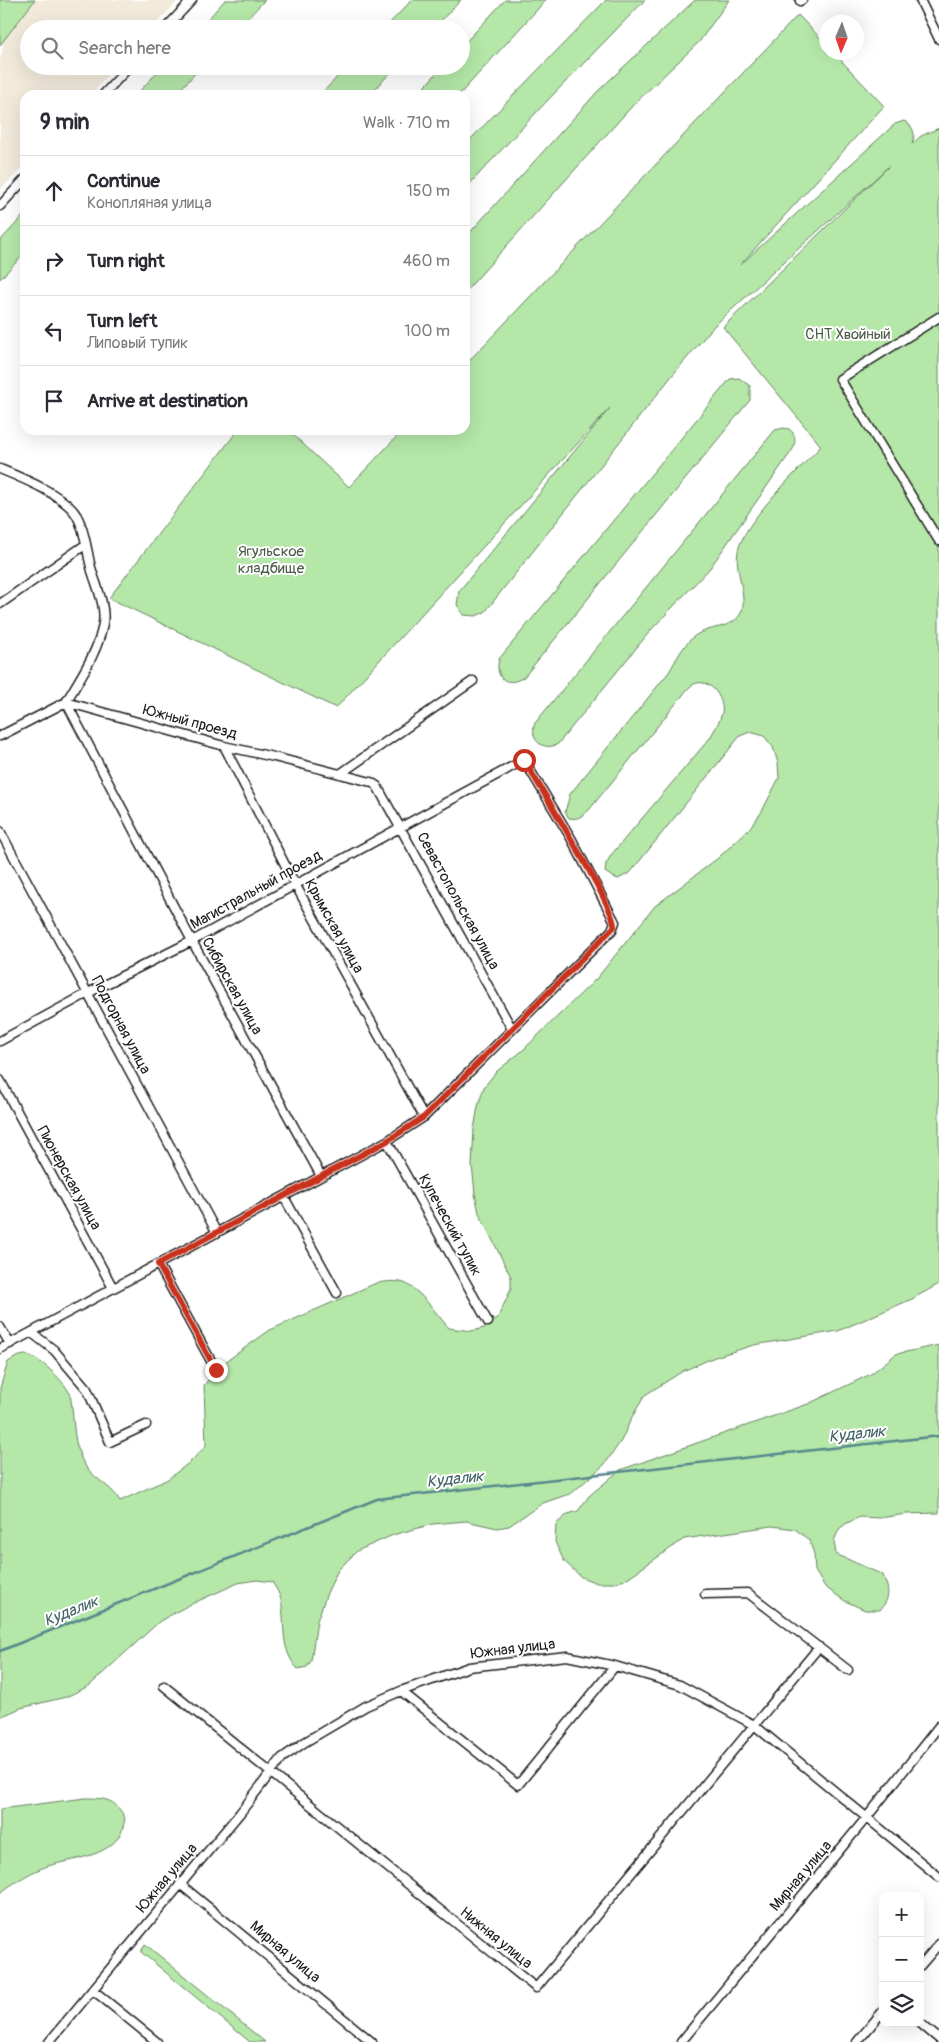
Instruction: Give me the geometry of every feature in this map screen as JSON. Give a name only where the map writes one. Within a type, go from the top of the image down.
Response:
[{"type":"street","points":[[173,20],[192,0]]},
{"type":"street","points":[[920,0],[939,40]]},
{"type":"street","points":[[108,90],[122,75]]},
{"type":"street","points":[[0,206],[20,184]]},
{"type":"street","points":[[939,317],[840,379],[939,541]]},
{"type":"street","points":[[0,469],[51,493],[67,505],[78,518],[104,621],[99,638],[85,669],[66,702],[0,736]]},
{"type":"street","points":[[0,604],[85,545]]},
{"type":"street","points":[[340,774],[473,681]]},
{"type":"street","name":"Южный проезд","points":[[66,702],[224,746],[371,782],[377,786]]},
{"type":"street","name":"Сибирская улица","points":[[66,702],[192,941],[321,1176]]},
{"type":"street","name":"Крымская улица","points":[[224,746],[295,884],[424,1117]]},
{"type":"street","name":"Магистральный проезд","points":[[0,1041],[88,993],[192,941],[524,760],[580,854],[614,919],[615,925],[512,1029]]},
{"type":"street","name":"Севастопольская улица","points":[[377,786],[401,826],[512,1029]]},
{"type":"street","name":"Подгорная улица","points":[[0,831],[217,1233]]},
{"type":"street","points":[[0,1349],[387,1141],[424,1117],[512,1029]]},
{"type":"street","name":"Пионерская улица","points":[[0,1080],[113,1288]]},
{"type":"street","name":"Купеческий тупик","points":[[387,1141],[488,1322]]},
{"type":"street","points":[[284,1197],[338,1293]]},
{"type":"street","points":[[158,1264],[216,1370]]},
{"type":"street","points":[[0,1327],[10,1344]]},
{"type":"street","points":[[32,1333],[54,1350],[87,1389],[110,1442],[146,1425]]},
{"type":"street","points":[[705,1594],[748,1593],[848,1670]]},
{"type":"street","name":"Нижняя улица","points":[[164,1686],[536,1988],[819,1647]]},
{"type":"street","name":"Южная улица","points":[[49,2042],[282,1758],[366,1706],[401,1691],[469,1667],[567,1656],[615,1666],[680,1685],[754,1725],[939,1877]]},
{"type":"street","points":[[401,1691],[518,1785],[615,1666]]},
{"type":"street","name":"Мирная улица","points":[[681,2042],[867,1817],[939,1726]]},
{"type":"street","name":"Мирная улица","points":[[180,1884],[372,2042]]},
{"type":"street","points":[[924,1961],[939,1944]]},
{"type":"street","points":[[93,1990],[157,2042]]},
{"type":"street","points":[[857,2042],[879,2016]]},
{"type":"street","points":[[924,2026],[939,2039]]},
{"type":"shaded area","points":[[6,0],[179,0],[160,20],[20,20],[20,75],[108,75],[94,90],[20,90],[20,170],[0,190],[0,56],[2,53]]},
{"type":"green space","points":[[0,0],[35,0],[0,45]]},
{"type":"green space","points":[[225,0],[265,0],[246,20],[207,20]]},
{"type":"green space","points":[[412,0],[461,0],[442,20],[393,20]]},
{"type":"green space","points":[[505,0],[546,0],[464,90],[421,90],[435,75],[470,75],[470,37]]},
{"type":"green space","points":[[606,0],[645,0],[470,184],[470,140]]},
{"type":"green space","points":[[695,0],[729,0],[699,42],[634,104],[470,286],[470,232],[598,91]]},
{"type":"green space","points":[[798,15],[819,37],[819,60],[841,60],[884,106],[740,265],[895,124],[904,121],[910,125],[914,134],[912,144],[921,136],[939,128],[939,1284],[912,1299],[838,1331],[754,1345],[715,1357],[683,1371],[645,1395],[621,1441],[605,1464],[572,1493],[543,1503],[509,1526],[497,1528],[466,1521],[433,1524],[393,1535],[357,1551],[338,1570],[327,1593],[317,1621],[311,1661],[307,1667],[298,1669],[288,1653],[284,1636],[281,1600],[272,1582],[257,1580],[238,1583],[187,1606],[160,1621],[89,1686],[66,1697],[21,1708],[0,1717],[0,1388],[8,1362],[16,1357],[31,1356],[44,1364],[62,1382],[70,1395],[79,1454],[86,1467],[120,1501],[168,1479],[190,1462],[206,1446],[204,1385],[221,1365],[270,1330],[376,1283],[390,1282],[404,1283],[416,1290],[449,1328],[472,1331],[484,1328],[497,1319],[511,1289],[511,1277],[479,1213],[472,1165],[474,1129],[484,1087],[496,1072],[522,1051],[597,978],[655,906],[718,858],[748,830],[761,813],[779,778],[778,763],[773,747],[764,736],[750,732],[740,736],[630,873],[618,879],[605,872],[606,864],[611,855],[710,738],[718,723],[722,707],[718,694],[709,685],[697,683],[687,690],[589,810],[577,818],[569,818],[565,812],[570,794],[669,672],[688,642],[701,632],[731,623],[740,615],[743,608],[743,600],[737,555],[744,535],[775,494],[821,446],[723,327],[889,166],[714,326],[671,377],[485,612],[476,616],[464,615],[457,605],[459,591],[610,408],[336,708],[109,598],[234,435],[293,435],[349,487],[398,435],[470,435],[470,360]]},
{"type":"green space","points":[[155,75],[194,75],[180,90],[141,90]]},
{"type":"green space","points":[[339,75],[388,75],[374,90],[325,90]]},
{"type":"green space","points":[[20,219],[20,258],[0,279],[0,241]]},
{"type":"green space","points":[[739,378],[750,386],[750,400],[524,677],[512,681],[503,679],[498,671],[499,659],[730,379]]},
{"type":"green space","points":[[789,429],[794,435],[793,449],[710,568],[651,630],[558,744],[547,746],[538,742],[534,734],[535,723],[775,430]]},
{"type":"green space","points":[[939,1345],[939,1513],[906,1514],[880,1518],[860,1517],[839,1529],[834,1541],[836,1554],[883,1575],[888,1593],[886,1601],[880,1610],[865,1610],[845,1601],[825,1587],[815,1571],[814,1554],[809,1540],[795,1529],[772,1526],[684,1539],[629,1577],[615,1583],[597,1583],[581,1577],[564,1561],[555,1542],[556,1524],[568,1514],[578,1511],[589,1496],[620,1470],[808,1404],[871,1374],[896,1354]]},
{"type":"green space","points":[[85,1798],[104,1799],[113,1803],[121,1812],[125,1820],[121,1833],[115,1841],[108,1847],[89,1856],[35,1871],[0,1893],[0,1809]]},
{"type":"green space","points":[[145,1944],[265,2042],[250,2042],[141,1952]]},
{"type":"waterway","name":"Кудалик","points":[[0,1651],[377,1499],[939,1436]]},
{"type":"route","points":[[216,1370],[158,1264],[387,1141],[424,1117],[614,927],[614,919],[571,838],[524,760]]},
{"type":"park label","name":"СНТ Хвойный","points":[[848,334]]},
{"type":"park label","name":"Ягульское кладбище","points":[[271,560]]}]
